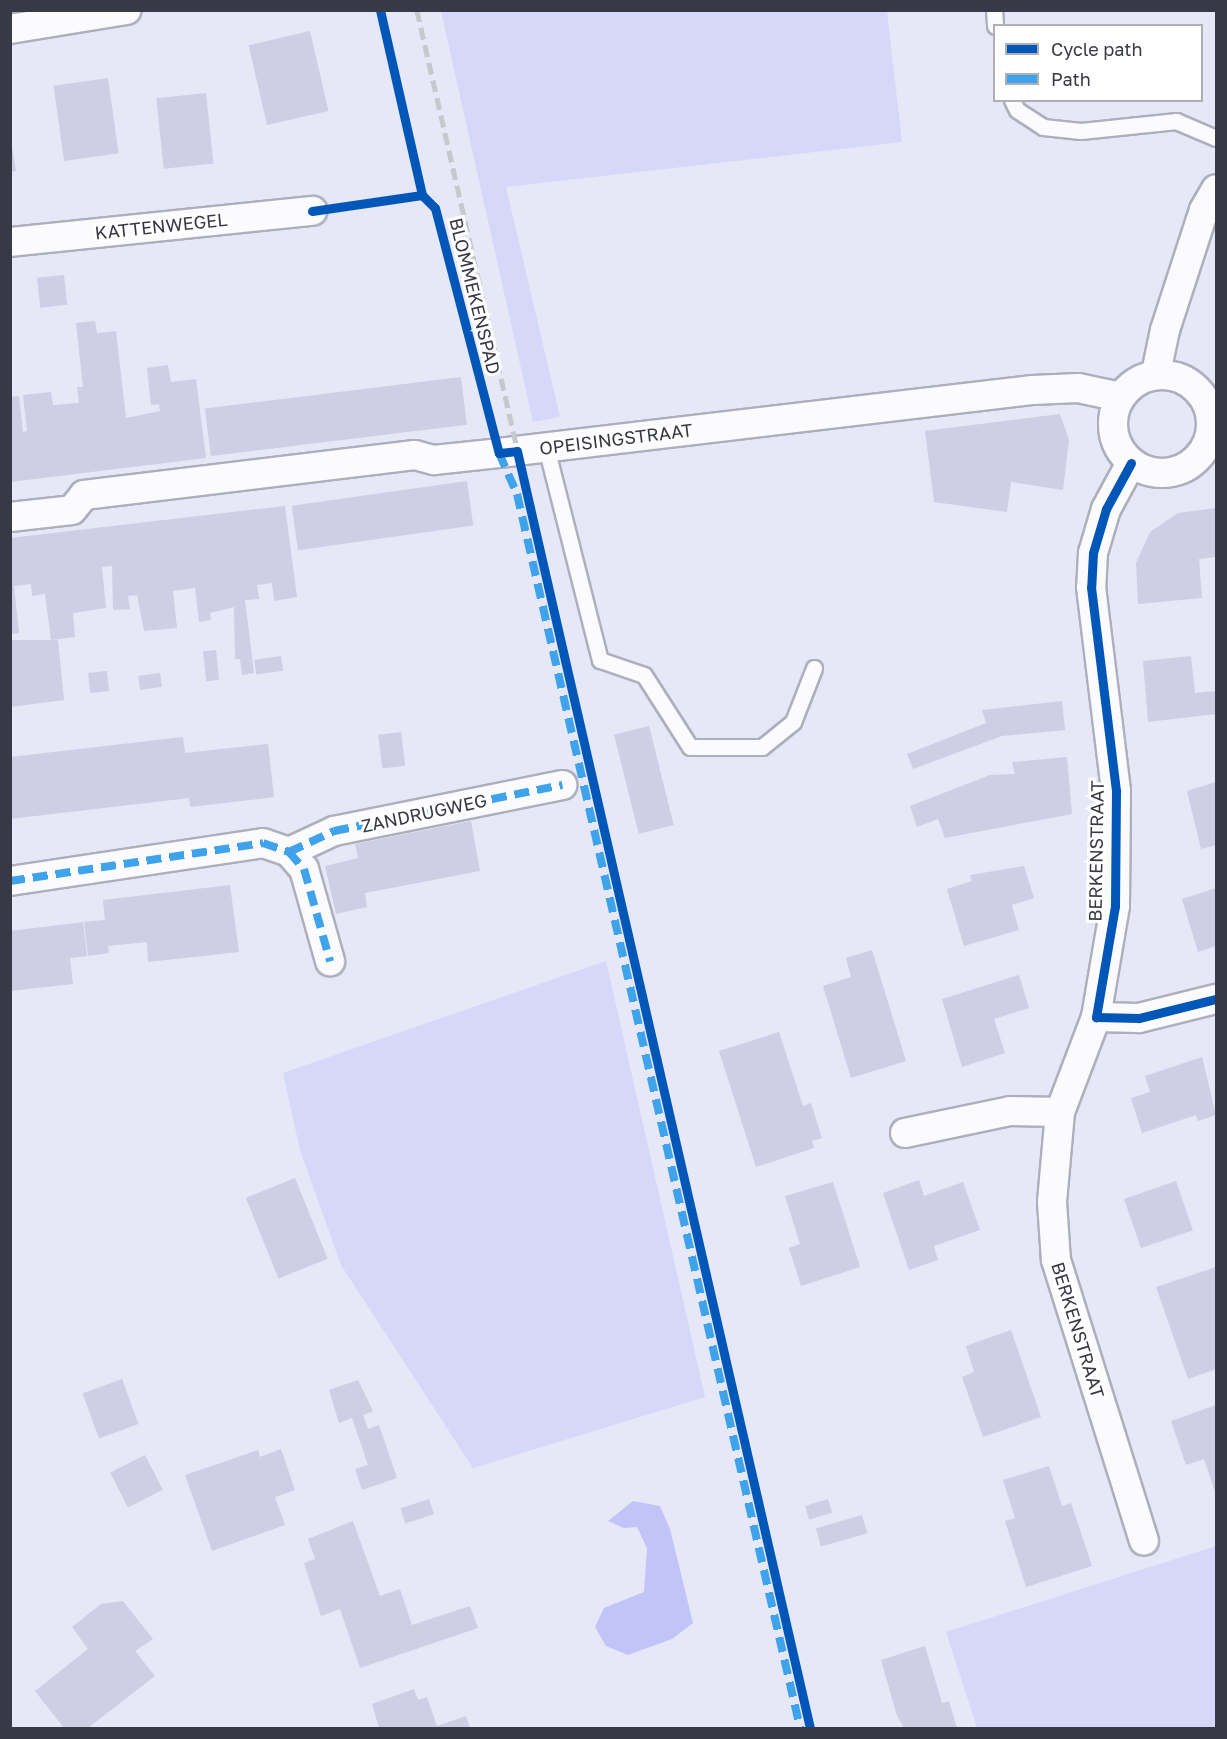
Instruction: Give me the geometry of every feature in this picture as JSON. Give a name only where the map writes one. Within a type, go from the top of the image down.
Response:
[{"type":"street","points":[[10,29],[126,10]]},
{"type":"street","points":[[1156,373],[1165,330],[1204,210],[1216,189]]},
{"type":"street","name":"KATTENWEGEL","points":[[10,242],[312,211]]},
{"type":"street","points":[[1156,373],[1176,376],[1198,388],[1210,409],[1214,431],[1204,451],[1192,464],[1172,472],[1152,473],[1131,463],[1117,443],[1112,414],[1121,397],[1134,382],[1156,373]]},
{"type":"street","name":"OPEISINGSTRAAT","points":[[10,517],[72,510],[84,495],[415,455],[434,460],[1033,390],[1078,388],[1121,397]]},
{"type":"street","name":"BERKENSTRAAT","points":[[1131,463],[1106,509],[1093,553],[1090,587],[1116,791],[1115,906],[1096,1017],[1060,1112],[1052,1202],[1056,1260],[1144,1541]]},
{"type":"street","name":"ZANDRUGWEG","points":[[289,852],[334,831],[562,784]]},
{"type":"street","points":[[10,881],[263,843],[289,852],[304,869],[330,961]]},
{"type":"street","points":[[1096,1017],[1139,1018],[1216,999]]},
{"type":"street","points":[[905,1133],[1010,1111],[1060,1112]]},
{"type":"lane","points":[[1013,102],[1017,110],[1043,127],[1081,131],[1176,121],[1216,138]]},
{"type":"lane","points":[[546,447],[600,660],[644,675],[690,747],[762,747],[793,722],[814,668]]},
{"type":"shaded area","points":[[441,11],[887,11],[902,142],[506,187],[560,417],[533,422]]},
{"type":"shaded area","points":[[606,961],[705,1397],[473,1468],[341,1265],[300,1150],[283,1073]]},
{"type":"shaded area","points":[[633,1501],[660,1506],[670,1529],[693,1623],[672,1639],[628,1655],[606,1646],[595,1627],[604,1608],[644,1592],[647,1548],[637,1527],[624,1528],[608,1521]]},
{"type":"shaded area","points":[[1216,1546],[1216,1728],[977,1728],[946,1632]]},
{"type":"building","points":[[310,31],[328,111],[267,125],[249,45]]},
{"type":"building","points":[[108,78],[119,153],[64,161],[54,86]]},
{"type":"building","points":[[206,93],[213,164],[164,169],[156,98]]},
{"type":"building","points":[[10,134],[16,171],[10,172]]},
{"type":"building","points":[[64,275],[67,305],[40,308],[37,278]]},
{"type":"building","points":[[95,321],[97,333],[116,331],[126,418],[160,411],[159,404],[151,405],[147,368],[168,365],[171,382],[196,379],[206,458],[10,482],[10,397],[19,396],[23,432],[27,431],[23,395],[51,392],[53,405],[79,403],[77,387],[83,387],[76,323]]},
{"type":"building","points":[[461,377],[467,425],[211,456],[205,408]]},
{"type":"building","points":[[1060,414],[1069,440],[1063,490],[1011,482],[1007,512],[934,502],[925,431]]},
{"type":"building","points":[[467,481],[473,526],[298,550],[292,506]]},
{"type":"building","points":[[285,506],[297,597],[274,601],[272,583],[257,585],[259,599],[245,600],[254,673],[242,675],[240,659],[235,659],[234,607],[210,613],[211,620],[199,622],[195,588],[173,591],[177,628],[144,631],[137,595],[128,596],[130,609],[113,610],[112,566],[102,567],[106,608],[73,613],[75,637],[51,640],[45,594],[32,596],[31,584],[14,586],[19,633],[10,634],[10,538]]},
{"type":"building","points":[[1216,508],[1216,557],[1199,559],[1202,598],[1138,604],[1136,563],[1150,532],[1178,513]]},
{"type":"building","points":[[10,636],[12,640],[58,640],[64,700],[10,707]]},
{"type":"building","points":[[216,650],[219,680],[206,681],[203,651]]},
{"type":"building","points":[[281,656],[283,671],[256,675],[254,660]]},
{"type":"building","points":[[1191,656],[1195,693],[1216,691],[1216,714],[1148,722],[1143,661]]},
{"type":"building","points":[[107,671],[109,691],[90,693],[88,673]]},
{"type":"building","points":[[160,673],[162,687],[140,690],[138,676]]},
{"type":"building","points":[[1062,701],[1065,730],[1002,736],[913,769],[907,754],[986,723],[982,710]]},
{"type":"building","points":[[649,726],[674,825],[639,834],[614,735]]},
{"type":"building","points":[[401,732],[405,766],[382,769],[378,735]]},
{"type":"building","points":[[183,737],[185,753],[268,744],[274,797],[190,807],[189,798],[10,819],[10,757]]},
{"type":"building","points":[[1067,757],[1072,814],[945,838],[938,819],[917,827],[910,806],[990,775],[1015,774],[1012,762]]},
{"type":"building","points":[[1216,782],[1216,845],[1201,849],[1187,791]]},
{"type":"building","points":[[471,821],[480,871],[365,893],[367,907],[336,914],[325,866],[358,858],[355,844]]},
{"type":"building","points":[[1024,866],[1034,898],[1012,905],[1019,930],[964,946],[947,889],[972,881],[970,875]]},
{"type":"building","points":[[230,885],[239,952],[148,962],[147,942],[108,946],[109,953],[88,956],[84,922],[105,920],[103,900]]},
{"type":"building","points":[[1216,888],[1216,946],[1198,952],[1182,899]]},
{"type":"building","points":[[83,922],[87,956],[70,958],[73,984],[10,991],[10,931]]},
{"type":"building","points":[[872,950],[906,1061],[851,1078],[823,986],[851,977],[846,958]]},
{"type":"building","points":[[1019,975],[1029,1008],[994,1019],[1005,1053],[962,1067],[942,999]]},
{"type":"building","points":[[779,1032],[803,1106],[811,1103],[822,1138],[812,1141],[814,1148],[756,1167],[719,1051]]},
{"type":"building","points":[[1202,1057],[1216,1115],[1198,1121],[1196,1115],[1142,1133],[1131,1098],[1150,1092],[1145,1076]]},
{"type":"building","points":[[295,1178],[328,1259],[278,1279],[246,1198]]},
{"type":"building","points":[[919,1180],[924,1196],[963,1182],[980,1230],[934,1246],[938,1260],[909,1270],[883,1193]]},
{"type":"building","points":[[1176,1181],[1193,1230],[1141,1248],[1124,1199]]},
{"type":"building","points":[[833,1182],[860,1267],[801,1286],[789,1248],[800,1244],[785,1196]]},
{"type":"building","points":[[1216,1267],[1216,1369],[1188,1379],[1156,1287]]},
{"type":"building","points":[[1011,1330],[1041,1417],[983,1437],[962,1377],[974,1372],[966,1346]]},
{"type":"building","points":[[122,1379],[138,1424],[99,1438],[83,1393]]},
{"type":"building","points":[[358,1380],[373,1411],[363,1415],[368,1429],[379,1425],[397,1478],[362,1490],[355,1469],[368,1465],[352,1418],[339,1423],[329,1390]]},
{"type":"building","points":[[1216,1405],[1216,1495],[1204,1459],[1186,1465],[1171,1421]]},
{"type":"building","points":[[281,1449],[295,1490],[275,1497],[285,1525],[212,1551],[185,1475],[258,1450],[260,1457]]},
{"type":"building","points":[[145,1455],[163,1490],[128,1507],[110,1473]]},
{"type":"building","points":[[1049,1466],[1062,1506],[1071,1503],[1092,1566],[1026,1587],[1005,1521],[1015,1518],[1003,1480]]},
{"type":"building","points":[[429,1499],[434,1514],[405,1523],[400,1508]]},
{"type":"building","points":[[828,1499],[832,1512],[809,1519],[805,1506]]},
{"type":"building","points":[[862,1515],[867,1533],[821,1546],[816,1528]]},
{"type":"building","points":[[353,1521],[380,1596],[400,1589],[412,1625],[470,1606],[478,1628],[360,1668],[340,1609],[321,1616],[304,1563],[315,1559],[308,1539]]},
{"type":"building","points":[[123,1601],[153,1639],[135,1651],[155,1676],[88,1728],[64,1728],[35,1691],[88,1649],[72,1627],[101,1604]]},
{"type":"building","points":[[925,1646],[942,1703],[949,1701],[957,1728],[904,1728],[897,1716],[881,1660]]},
{"type":"building","points":[[414,1689],[418,1700],[427,1697],[437,1726],[466,1716],[470,1728],[379,1728],[372,1704]]},
{"type":"railway","points":[[417,10],[810,1728]]},
{"type":"marked path","points":[[499,453],[517,494],[800,1728]]},
{"type":"marked path","points":[[289,852],[334,831],[562,785]]},
{"type":"marked path","points":[[10,881],[263,843],[289,852],[304,869],[330,961]]},
{"type":"cycle path","name":"BLOMMEKENSPAD","points":[[380,10],[422,195],[435,208],[499,453],[517,451],[810,1728]]},
{"type":"cycle path","points":[[312,211],[422,195]]},
{"type":"cycle path","points":[[1131,463],[1106,509],[1093,553],[1091,587],[1116,791],[1115,906],[1096,1017],[1139,1018],[1216,999]]}]
